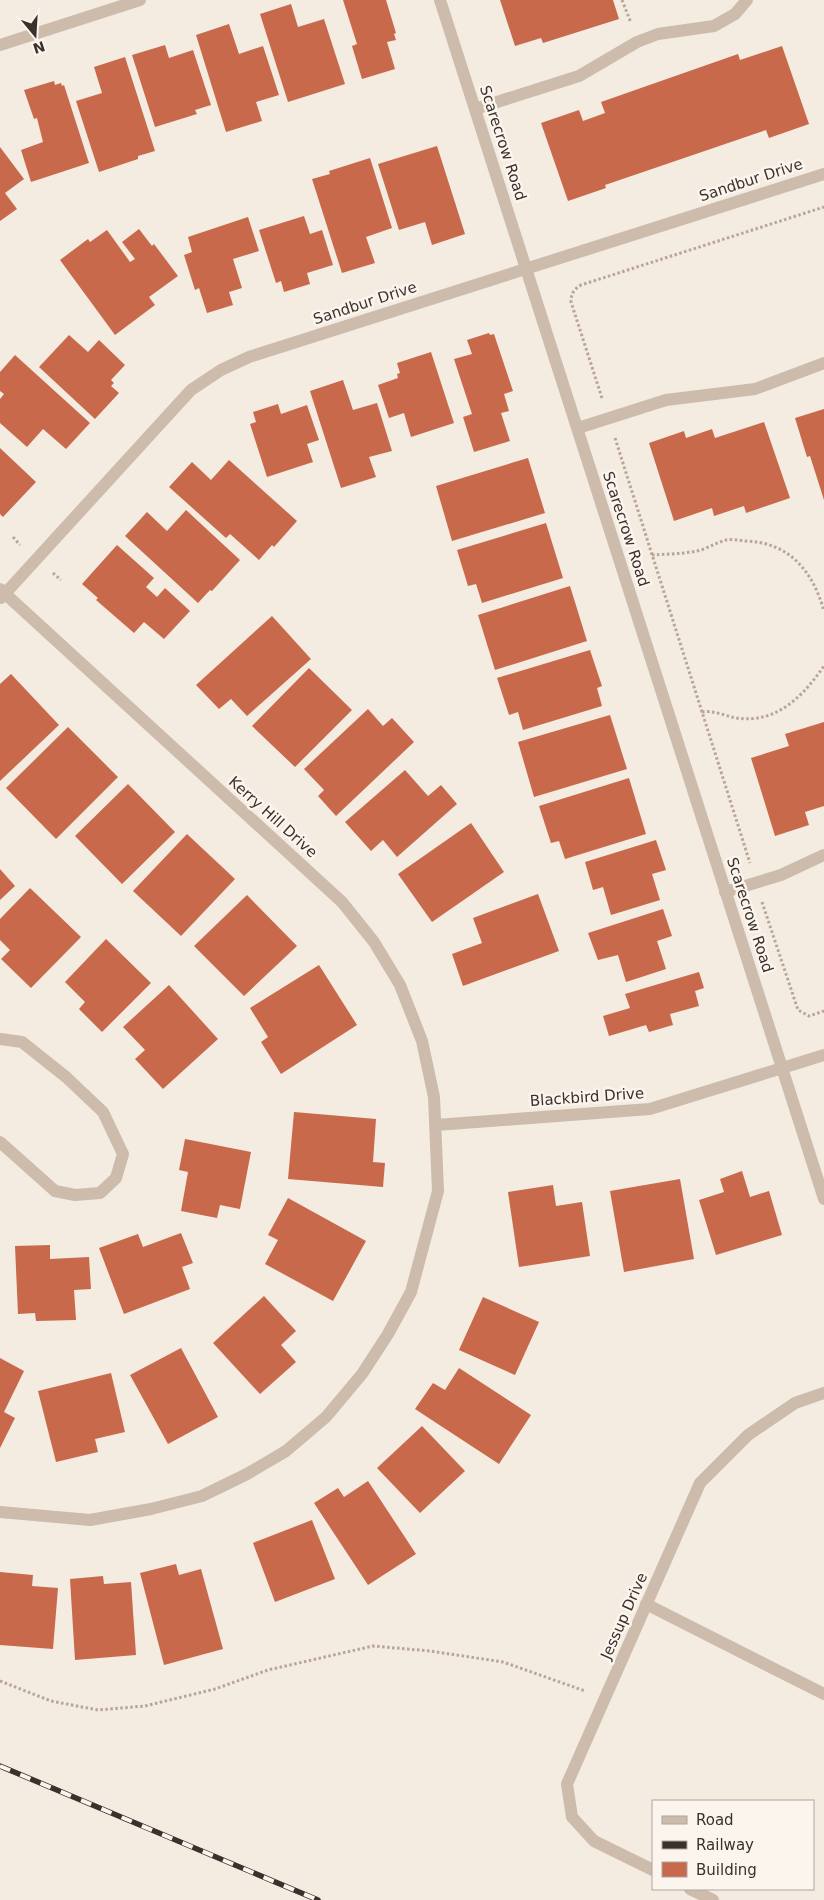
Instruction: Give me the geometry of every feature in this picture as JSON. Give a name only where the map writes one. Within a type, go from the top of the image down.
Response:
[{"type":"street","points":[[0,45],[140,0]]},
{"type":"street","name":"Scarecrow Road","points":[[440,0],[782,1068]]},
{"type":"street","points":[[475,109],[578,76],[637,42],[658,34],[714,26],[735,14],[747,0]]},
{"type":"street","name":"Sandbur Drive","points":[[2,594],[192,390],[221,370],[249,357],[824,174]]},
{"type":"street","points":[[578,428],[666,400],[755,389],[824,363]]},
{"type":"street","name":"Kerry Hill Drive","points":[[0,1512],[90,1520],[151,1508],[202,1496],[247,1474],[286,1451],[326,1417],[362,1374],[388,1334],[411,1292],[438,1191],[434,1098],[422,1040],[400,985],[374,942],[342,902],[2,594]]},
{"type":"street","points":[[725,892],[781,875],[824,855]]},
{"type":"street","points":[[0,1039],[22,1042],[66,1077],[103,1112],[124,1154],[116,1178],[100,1193],[75,1195],[55,1190],[0,1142]]},
{"type":"street","name":"Blackbird Drive","points":[[436,1125],[650,1109],[824,1055]]},
{"type":"street","points":[[782,1068],[824,1199]]},
{"type":"street","name":"Jessup Drive","points":[[652,1870],[594,1841],[572,1817],[567,1784],[700,1484],[748,1435],[795,1403],[824,1393]]},
{"type":"street","points":[[646,1604],[824,1694]]},
{"type":"street","points":[[692,1890],[713,1900]]},
{"type":"path","points":[[605,406],[573,308],[571,296],[574,290],[581,285],[824,207]]},
{"type":"path","points":[[615,437],[750,864]]},
{"type":"path","points":[[13,537],[20,545]]},
{"type":"path","points":[[652,555],[680,554],[701,550],[726,540],[752,541],[775,546],[796,559],[811,578],[818,591],[824,611]]},
{"type":"path","points":[[52,573],[61,580]]},
{"type":"path","points":[[702,712],[713,712],[737,718],[755,718],[775,714],[796,701],[812,684],[824,666]]},
{"type":"path","points":[[761,898],[798,1010],[809,1016],[824,1011]]},
{"type":"path","points":[[0,1681],[51,1701],[98,1710],[145,1706],[216,1689],[268,1670],[374,1646],[430,1651],[503,1662],[605,1699]]},
{"type":"building","points":[[343,0],[386,0],[396,33],[394,34],[396,40],[387,42],[395,69],[362,79],[352,46],[357,44]]},
{"type":"building","points":[[500,0],[613,0],[619,19],[543,43],[541,38],[515,46]]},
{"type":"building","points":[[291,4],[298,27],[324,19],[345,84],[288,102],[260,14]]},
{"type":"building","points":[[229,24],[239,54],[263,46],[279,95],[256,102],[262,121],[226,132],[196,35]]},
{"type":"building","points":[[165,45],[169,58],[193,50],[211,105],[195,110],[197,114],[155,127],[132,55]]},
{"type":"building","points":[[782,46],[809,124],[769,138],[766,130],[605,185],[606,188],[568,201],[541,123],[579,110],[583,121],[605,113],[601,102],[738,54],[740,60]]},
{"type":"building","points":[[125,57],[155,151],[138,156],[138,159],[99,172],[76,101],[102,93],[94,67]]},
{"type":"building","points":[[54,81],[55,85],[61,83],[62,86],[64,85],[89,163],[31,182],[21,150],[43,142],[37,118],[34,119],[24,90]]},
{"type":"building","points":[[437,146],[465,234],[432,245],[425,222],[399,230],[378,164]]},
{"type":"building","points":[[0,147],[24,179],[5,193],[17,209],[0,221]]},
{"type":"building","points":[[370,158],[392,228],[366,237],[375,263],[342,273],[312,179],[330,174],[329,171]]},
{"type":"building","points":[[304,216],[310,234],[322,230],[333,265],[307,273],[310,284],[284,292],[281,281],[276,283],[259,230]]},
{"type":"building","points":[[248,217],[259,251],[233,259],[242,288],[229,292],[233,305],[207,313],[199,288],[195,290],[184,255],[192,252],[188,237]]},
{"type":"building","points":[[139,229],[152,246],[154,244],[178,276],[149,297],[155,305],[115,335],[60,260],[88,239],[90,242],[107,230],[130,262],[135,259],[122,242]]},
{"type":"building","points":[[489,333],[490,335],[494,334],[513,391],[504,394],[509,411],[501,413],[510,441],[474,452],[463,417],[472,414],[454,359],[472,354],[467,340]]},
{"type":"building","points":[[69,335],[88,352],[99,340],[125,365],[111,380],[114,383],[111,386],[119,393],[95,419],[39,367]]},
{"type":"building","points":[[431,352],[454,423],[411,437],[404,413],[389,418],[378,385],[398,378],[397,374],[400,373],[397,363]]},
{"type":"building","points":[[15,355],[90,423],[66,449],[43,429],[27,447],[0,423],[0,399],[4,394],[0,391],[0,372]]},
{"type":"building","points":[[343,380],[353,410],[377,403],[392,451],[369,457],[376,477],[341,488],[310,391]]},
{"type":"building","points":[[278,404],[281,414],[307,405],[319,440],[307,444],[313,462],[267,477],[250,424],[256,422],[253,412]]},
{"type":"building","points":[[824,409],[824,500],[810,456],[807,457],[795,418]]},
{"type":"building","points":[[764,422],[790,498],[746,513],[744,506],[714,516],[712,508],[674,521],[649,443],[684,431],[686,438],[712,429],[715,438]]},
{"type":"building","points":[[0,448],[36,482],[3,517],[0,514]]},
{"type":"building","points":[[528,458],[545,513],[452,541],[436,486]]},
{"type":"building","points":[[229,460],[297,521],[274,547],[272,545],[259,560],[230,534],[226,538],[169,487],[192,462],[211,480]]},
{"type":"building","points":[[186,510],[240,560],[212,591],[210,590],[198,603],[125,536],[147,512],[167,531]]},
{"type":"building","points":[[546,523],[563,578],[482,603],[476,584],[468,586],[457,550]]},
{"type":"building","points":[[117,545],[154,578],[146,587],[157,597],[165,588],[190,611],[164,639],[144,622],[134,633],[96,600],[98,598],[82,584]]},
{"type":"building","points":[[570,586],[587,641],[495,670],[478,615]]},
{"type":"building","points":[[272,616],[311,659],[247,716],[231,699],[219,709],[196,685]]},
{"type":"building","points":[[590,650],[602,686],[597,688],[602,706],[523,730],[518,712],[509,715],[497,678]]},
{"type":"building","points":[[309,668],[352,710],[295,767],[252,726]]},
{"type":"building","points":[[11,674],[59,725],[0,781],[0,684]]},
{"type":"building","points":[[368,709],[383,726],[392,718],[414,742],[336,816],[318,796],[324,790],[304,769]]},
{"type":"building","points":[[610,715],[627,769],[534,797],[518,742]]},
{"type":"building","points":[[824,722],[824,806],[805,812],[809,825],[775,836],[751,758],[789,746],[785,734]]},
{"type":"building","points":[[68,727],[118,777],[56,839],[6,788]]},
{"type":"building","points":[[405,770],[428,796],[441,785],[457,804],[397,857],[383,840],[371,851],[345,822]]},
{"type":"building","points":[[629,778],[646,834],[565,859],[559,841],[551,843],[539,806]]},
{"type":"building","points":[[128,784],[175,832],[122,884],[75,836]]},
{"type":"building","points":[[471,823],[504,872],[432,922],[398,874]]},
{"type":"building","points":[[187,834],[235,879],[181,936],[133,891]]},
{"type":"building","points":[[656,840],[666,870],[652,874],[660,900],[611,915],[603,887],[593,890],[585,862]]},
{"type":"building","points":[[0,869],[15,886],[0,900]]},
{"type":"building","points":[[30,888],[81,937],[31,988],[1,959],[10,950],[0,940],[0,919]]},
{"type":"building","points":[[538,894],[559,951],[463,986],[452,954],[482,943],[473,918]]},
{"type":"building","points":[[247,895],[297,946],[244,996],[194,946]]},
{"type":"building","points":[[663,909],[672,936],[657,941],[666,969],[626,982],[618,955],[598,960],[588,933]]},
{"type":"building","points":[[106,939],[151,983],[102,1032],[79,1009],[85,1002],[65,982]]},
{"type":"building","points":[[319,965],[357,1025],[281,1074],[261,1042],[268,1037],[250,1008]]},
{"type":"building","points":[[699,972],[704,988],[695,991],[699,1006],[670,1014],[673,1025],[649,1032],[646,1025],[609,1036],[603,1016],[630,1008],[625,994]]},
{"type":"building","points":[[169,985],[218,1039],[163,1089],[135,1059],[145,1050],[123,1027]]},
{"type":"building","points":[[294,1112],[376,1119],[373,1162],[385,1163],[383,1187],[288,1179]]},
{"type":"building","points":[[185,1139],[251,1152],[240,1209],[220,1205],[217,1218],[181,1211],[188,1172],[179,1170]]},
{"type":"building","points":[[742,1171],[750,1197],[769,1191],[782,1235],[716,1255],[699,1200],[724,1192],[720,1179]]},
{"type":"building","points":[[680,1179],[694,1259],[624,1272],[610,1191]]},
{"type":"building","points":[[553,1185],[556,1206],[582,1202],[590,1256],[519,1267],[508,1192]]},
{"type":"building","points":[[288,1198],[366,1241],[333,1301],[265,1264],[278,1240],[268,1235]]},
{"type":"building","points":[[181,1233],[193,1263],[182,1267],[190,1289],[124,1314],[99,1248],[138,1234],[143,1247]]},
{"type":"building","points":[[50,1245],[50,1259],[89,1257],[91,1289],[74,1290],[76,1320],[36,1321],[35,1313],[18,1314],[15,1246]]},
{"type":"building","points":[[264,1296],[296,1331],[281,1345],[296,1362],[260,1394],[213,1343]]},
{"type":"building","points":[[483,1297],[539,1322],[515,1375],[459,1350]]},
{"type":"building","points":[[181,1348],[218,1417],[168,1444],[130,1375]]},
{"type":"building","points":[[0,1358],[24,1371],[4,1412],[15,1418],[0,1448]]},
{"type":"building","points":[[459,1368],[531,1415],[499,1464],[415,1409],[433,1383],[445,1390]]},
{"type":"building","points":[[111,1373],[125,1432],[95,1439],[98,1452],[56,1462],[38,1391]]},
{"type":"building","points":[[422,1426],[465,1471],[420,1513],[377,1468]]},
{"type":"building","points":[[368,1481],[416,1554],[368,1585],[314,1503],[338,1488],[344,1497]]},
{"type":"building","points":[[312,1520],[335,1579],[275,1602],[253,1543]]},
{"type":"building","points":[[176,1564],[179,1575],[201,1569],[223,1649],[164,1665],[140,1573]]},
{"type":"building","points":[[0,1572],[33,1575],[32,1586],[58,1588],[53,1649],[0,1645]]},
{"type":"building","points":[[103,1576],[104,1584],[131,1582],[136,1655],[75,1660],[70,1579]]},
{"type":"railway","points":[[0,1766],[318,1900]]}]
